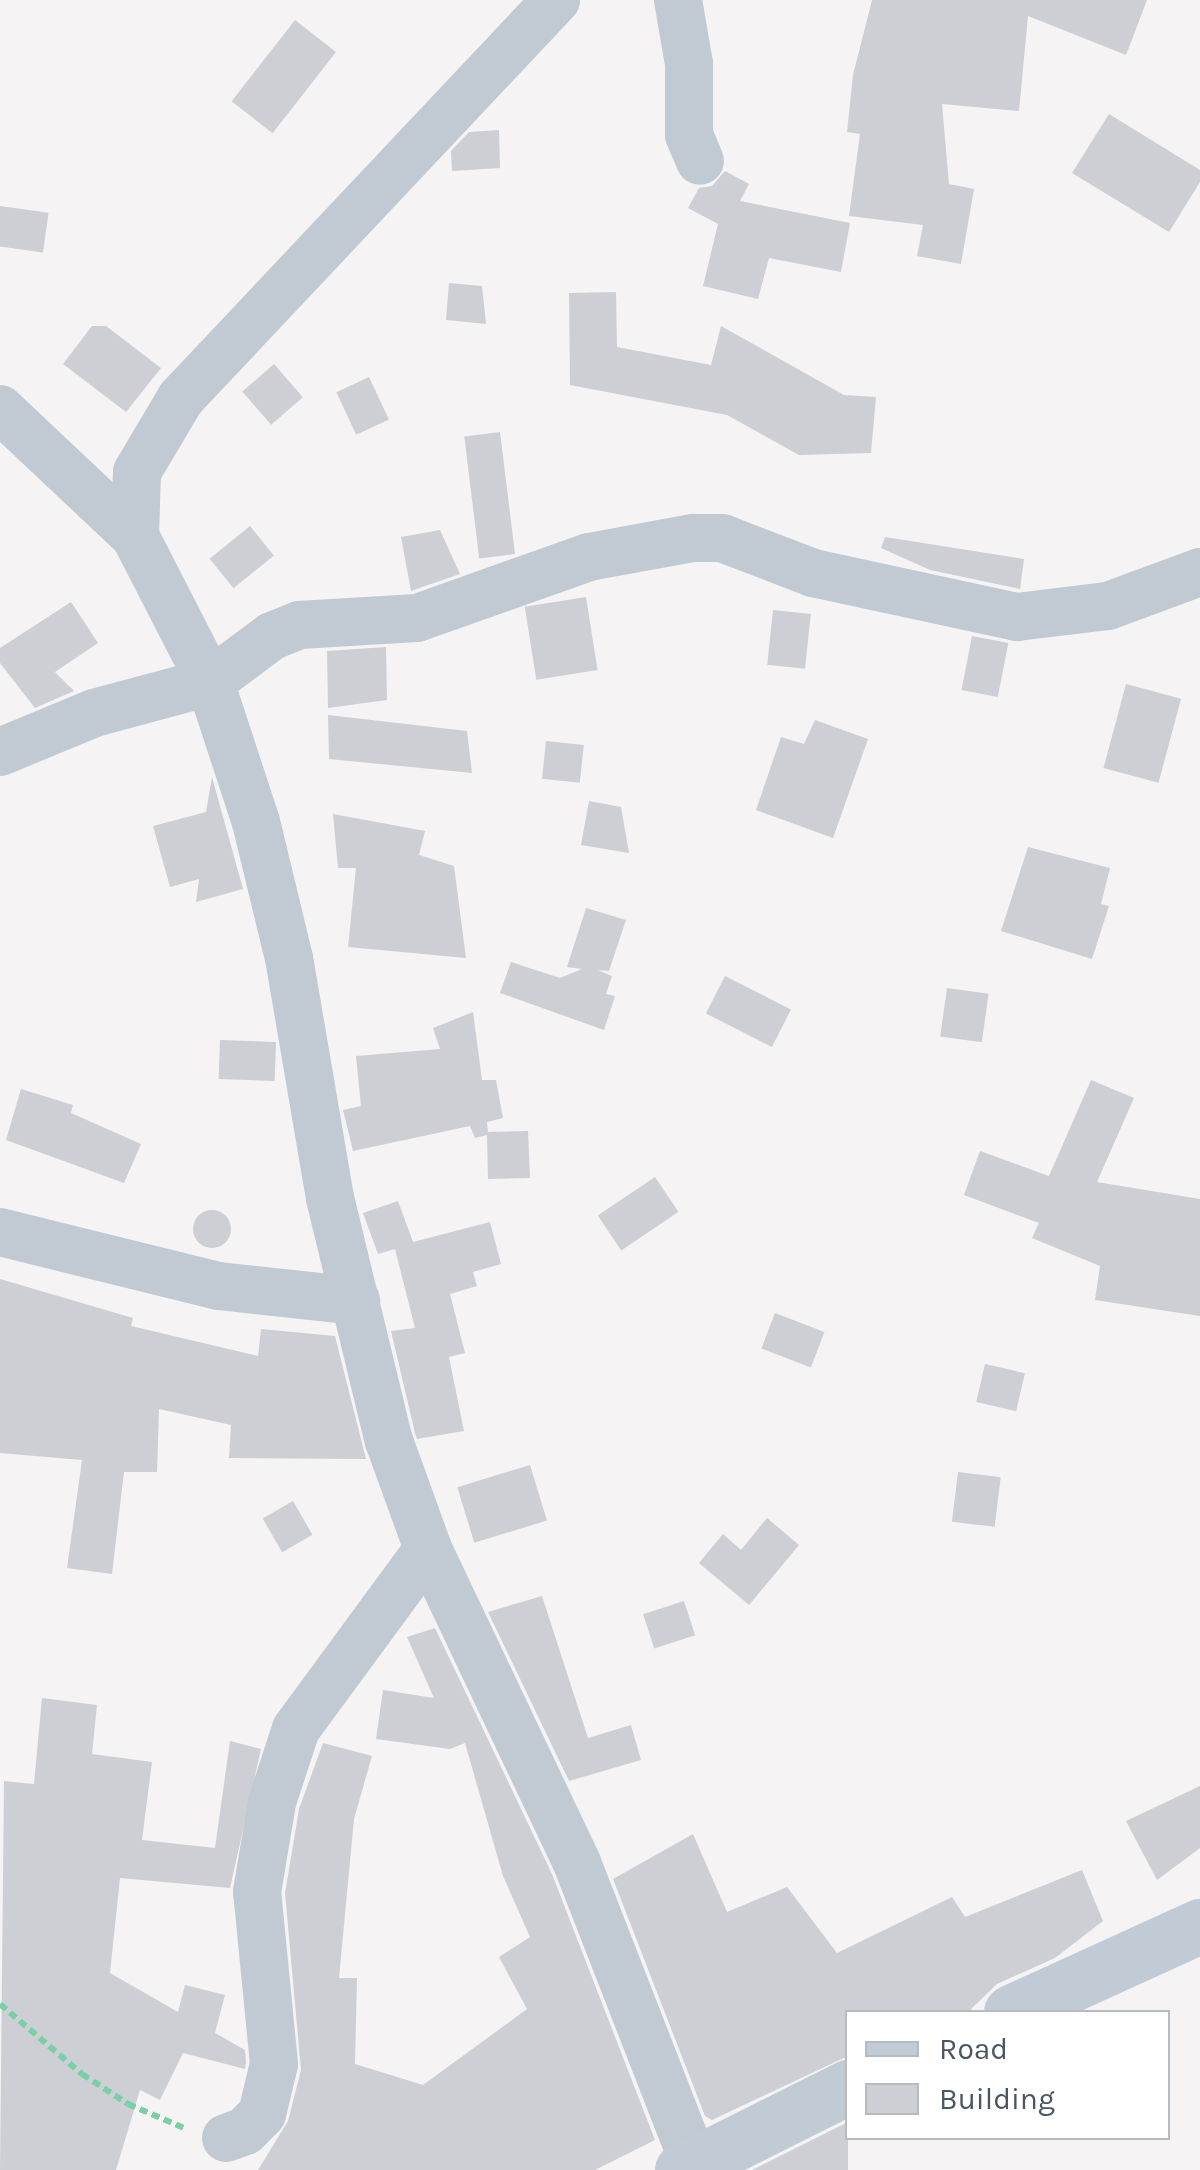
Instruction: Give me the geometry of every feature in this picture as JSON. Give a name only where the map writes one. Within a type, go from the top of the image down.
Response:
[{"type":"street","points":[[136,536],[137,472],[181,398],[556,0]]},
{"type":"street","points":[[678,0],[690,64],[689,135],[700,162]]},
{"type":"street","points":[[0,409],[136,536],[210,682],[256,822],[289,958],[330,1198],[389,1441],[428,1549],[569,1845],[687,2165],[845,2088]]},
{"type":"street","points":[[0,752],[94,713],[210,682],[272,636],[298,625],[417,618],[589,558],[693,538],[722,538],[813,573],[1016,616],[1108,606],[1200,572]]},
{"type":"street","points":[[0,1232],[219,1286],[356,1301]]},
{"type":"street","points":[[226,2138],[245,2132],[262,2114],[274,2064],[256,1892],[272,1802],[296,1729],[428,1549]]},
{"type":"street","points":[[1015,2010],[1200,1926]]},
{"type":"path","points":[[0,2004],[128,2104],[201,2136],[226,2138]]},
{"type":"building","points":[[872,0],[1147,0],[1126,55],[1028,16],[1019,111],[942,104],[949,184],[974,189],[961,264],[917,256],[923,225],[849,216],[860,134],[847,132],[853,75]]},
{"type":"building","points":[[295,20],[336,52],[273,133],[232,101]]},
{"type":"building","points":[[1109,114],[1200,170],[1200,182],[1169,232],[1072,173]]},
{"type":"building","points":[[499,130],[500,168],[452,171],[451,151],[469,132]]},
{"type":"building","points":[[725,171],[749,184],[740,201],[850,223],[841,272],[769,258],[758,299],[703,286],[718,224],[688,208],[699,188],[712,186]]},
{"type":"building","points":[[0,206],[49,213],[43,252],[0,246]]},
{"type":"building","points":[[449,283],[482,286],[486,324],[446,320]]},
{"type":"building","points":[[616,292],[617,347],[711,365],[721,326],[844,395],[876,397],[871,453],[799,455],[727,415],[570,385],[569,293]]},
{"type":"building","points":[[92,326],[106,326],[161,368],[126,412],[63,364]]},
{"type":"building","points":[[274,364],[303,397],[271,425],[242,392]]},
{"type":"building","points":[[369,377],[389,420],[356,435],[336,392]]},
{"type":"building","points":[[500,432],[515,554],[479,558],[464,436]]},
{"type":"building","points":[[250,526],[274,556],[234,588],[210,559]]},
{"type":"building","points":[[440,530],[460,574],[411,591],[401,537]]},
{"type":"building","points":[[885,537],[1024,559],[1020,589],[930,570],[881,548]]},
{"type":"building","points":[[586,597],[598,670],[536,680],[525,607]]},
{"type":"building","points":[[71,602],[98,643],[55,672],[74,691],[35,708],[0,663],[0,648]]},
{"type":"building","points":[[773,610],[811,614],[805,669],[767,665]]},
{"type":"building","points":[[972,636],[1008,643],[998,697],[962,690]]},
{"type":"building","points":[[386,647],[387,700],[328,708],[327,651]]},
{"type":"building","points":[[1126,684],[1181,699],[1159,783],[1103,768]]},
{"type":"building","points":[[328,715],[467,731],[472,773],[329,759]]},
{"type":"building","points":[[815,720],[868,739],[833,838],[756,810],[781,737],[804,744]]},
{"type":"building","points":[[546,741],[584,745],[580,783],[542,779]]},
{"type":"building","points":[[212,777],[243,889],[196,902],[199,879],[170,887],[153,826],[206,812]]},
{"type":"building","points":[[589,801],[621,807],[629,853],[581,845]]},
{"type":"building","points":[[333,814],[425,831],[419,855],[454,866],[466,958],[348,947],[356,868],[338,868]]},
{"type":"building","points":[[1028,847],[1110,868],[1101,904],[1109,906],[1092,959],[1001,931]]},
{"type":"building","points":[[586,908],[626,920],[609,971],[598,970],[612,976],[606,994],[615,996],[604,1030],[500,993],[511,962],[560,978],[582,969],[567,967]]},
{"type":"building","points":[[725,976],[791,1010],[772,1047],[706,1013]]},
{"type":"building","points":[[947,988],[989,994],[982,1042],[940,1037]]},
{"type":"building","points":[[473,1012],[482,1080],[496,1080],[503,1118],[487,1122],[488,1132],[528,1131],[530,1178],[488,1179],[487,1135],[475,1138],[470,1126],[353,1151],[343,1110],[361,1106],[356,1056],[440,1049],[433,1028]]},
{"type":"building","points":[[220,1040],[276,1042],[275,1081],[219,1079]]},
{"type":"building","points":[[1091,1080],[1134,1098],[1097,1182],[1200,1199],[1200,1316],[1095,1300],[1100,1266],[1032,1238],[1039,1223],[964,1195],[980,1151],[1049,1176]]},
{"type":"building","points":[[21,1089],[73,1105],[71,1113],[141,1144],[124,1183],[6,1140]]},
{"type":"building","points":[[655,1177],[678,1212],[621,1250],[598,1216]]},
{"type":"building","points":[[398,1201],[413,1242],[490,1222],[501,1264],[473,1272],[477,1286],[450,1294],[465,1353],[449,1357],[464,1431],[417,1439],[415,1433],[391,1331],[415,1328],[395,1249],[378,1254],[363,1213]]},
{"type":"building","points":[[212,1210],[226,1215],[231,1229],[226,1243],[212,1248],[198,1243],[193,1229],[198,1215]]},
{"type":"building","points":[[0,1279],[133,1318],[131,1326],[258,1356],[261,1329],[335,1336],[366,1459],[229,1458],[231,1425],[159,1409],[157,1472],[124,1472],[112,1574],[67,1568],[82,1460],[0,1453]]},
{"type":"building","points":[[775,1313],[824,1332],[811,1367],[761,1348]]},
{"type":"building","points":[[985,1364],[1025,1373],[1016,1411],[976,1402]]},
{"type":"building","points":[[530,1465],[547,1520],[474,1543],[457,1487]]},
{"type":"building","points":[[958,1472],[1001,1477],[995,1527],[952,1522]]},
{"type":"building","points":[[293,1501],[312,1535],[282,1552],[263,1518]]},
{"type":"building","points":[[767,1518],[799,1545],[749,1605],[699,1563],[723,1534],[741,1550]]},
{"type":"building","points":[[542,1596],[588,1738],[631,1725],[641,1760],[569,1781],[488,1612]]},
{"type":"building","points":[[684,1601],[695,1635],[654,1649],[643,1614]]},
{"type":"building","points":[[435,1628],[552,1874],[655,2140],[595,2170],[258,2170],[288,2121],[301,2070],[285,1893],[299,1809],[323,1743],[372,1756],[354,1819],[339,1978],[357,1978],[355,2064],[423,2085],[527,2009],[499,1957],[530,1937],[503,1876],[465,1743],[450,1749],[376,1739],[383,1690],[434,1698],[407,1637]]},
{"type":"building","points":[[42,1698],[97,1705],[92,1754],[152,1762],[142,1840],[215,1848],[230,1741],[261,1749],[230,1888],[120,1878],[110,1973],[178,2012],[185,1985],[225,1995],[215,2033],[245,2050],[246,2062],[245,2069],[183,2053],[160,2100],[140,2090],[116,2170],[0,2170],[4,1781],[34,1784]]},
{"type":"building","points":[[1200,1786],[1200,1848],[1157,1880],[1126,1821]]},
{"type":"building","points":[[693,1834],[727,1912],[787,1887],[837,1953],[952,1897],[965,1917],[1082,1870],[1103,1921],[1055,1958],[997,1984],[970,2010],[845,2010],[845,2057],[712,2120],[705,2116],[613,1879]]},
{"type":"building","points":[[845,2124],[848,2170],[752,2170]]}]
